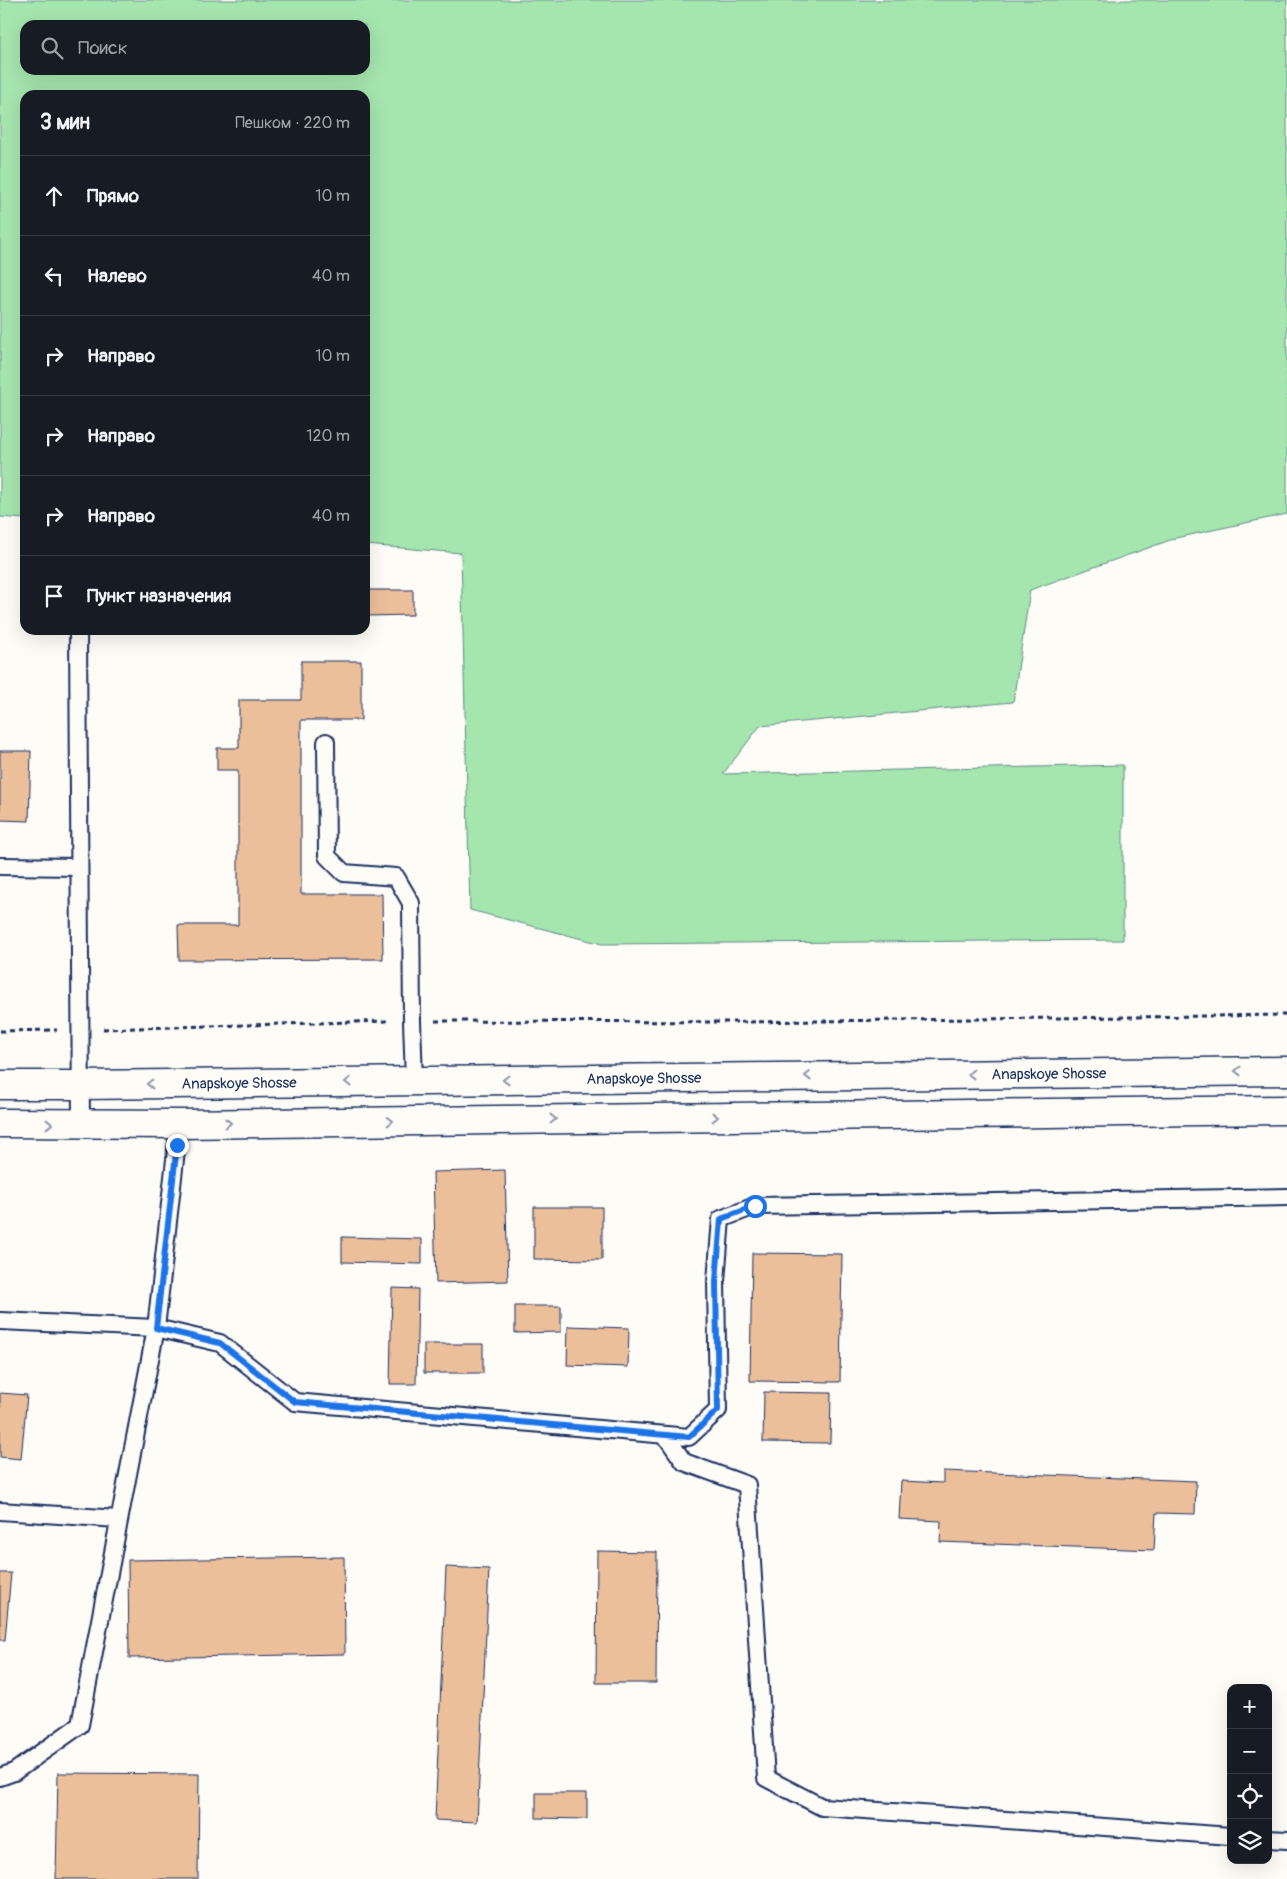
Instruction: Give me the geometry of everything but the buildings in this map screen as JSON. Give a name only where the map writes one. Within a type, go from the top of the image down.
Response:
[{"type":"highway","name":"Anapskoye Shosse","points":[[0,1085],[1287,1071]]},
{"type":"highway","points":[[0,1124],[179,1124],[1287,1110]]},
{"type":"lane","points":[[78,635],[81,1124]]},
{"type":"lane","points":[[326,742],[327,856],[344,873],[396,877],[411,903],[414,1081]]},
{"type":"lane","points":[[0,866],[79,867]]},
{"type":"lane","points":[[0,1777],[14,1772],[80,1725],[156,1328],[179,1124]]},
{"type":"lane","points":[[0,1321],[156,1328],[220,1343],[295,1402],[689,1437],[718,1410],[716,1281],[721,1219],[755,1206],[1287,1197]]},
{"type":"lane","points":[[665,1435],[684,1462],[747,1485],[766,1778],[822,1808],[1227,1836]]},
{"type":"lane","points":[[0,1511],[118,1520]]},
{"type":"lane","points":[[1272,1839],[1287,1840]]},
{"type":"path","points":[[0,1031],[412,1021],[741,1022],[1287,1015]]},
{"type":"green space","points":[[0,0],[1287,0],[1287,514],[1176,538],[1030,590],[1013,702],[760,726],[723,774],[1123,765],[1123,940],[602,944],[470,910],[461,553],[370,545],[370,90],[20,90],[20,519],[0,517]]},
{"type":"route","points":[[177,1145],[156,1328],[220,1343],[295,1402],[689,1437],[718,1410],[716,1281],[721,1219],[755,1206]]}]
